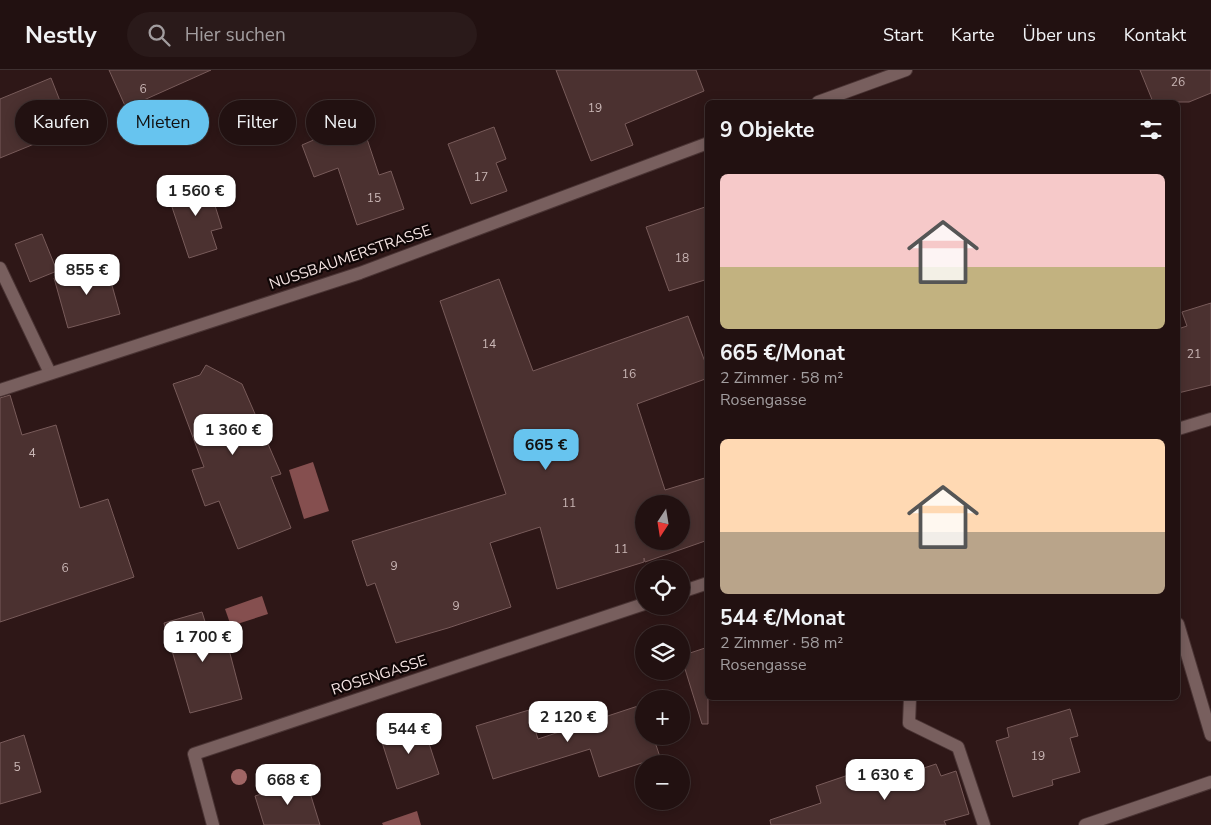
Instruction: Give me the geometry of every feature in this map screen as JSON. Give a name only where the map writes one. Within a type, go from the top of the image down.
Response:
[{"type":"street","points":[[824,100],[906,70]]},
{"type":"street","name":"NUSSBAUMERSTRASSE","points":[[0,390],[360,273],[705,144]]},
{"type":"street","points":[[0,268],[50,373]]},
{"type":"street","points":[[1180,428],[1211,419]]},
{"type":"street","points":[[690,589],[705,584]]},
{"type":"street","name":"ROSENGASSE","points":[[213,825],[194,754],[635,607]]},
{"type":"street","points":[[1180,631],[1211,735]]},
{"type":"street","points":[[910,700],[909,723],[958,747],[984,825]]},
{"type":"street","points":[[1085,825],[1211,782]]},
{"type":"shaded area","points":[[313,462],[329,511],[304,519],[289,470]]},
{"type":"shaded area","points":[[262,596],[268,614],[231,626],[225,609]]},
{"type":"shaded area","points":[[417,811],[421,825],[383,825],[382,823]]},
{"type":"building","points":[[109,70],[211,70],[144,100],[122,100]]},
{"type":"building","points":[[556,70],[696,70],[704,91],[625,124],[633,145],[591,161]]},
{"type":"building","points":[[1140,70],[1211,70],[1211,93],[1189,102],[1180,102],[1180,100],[1152,100]]},
{"type":"building","points":[[51,78],[60,100],[15,100],[15,145],[32,145],[0,158],[0,99]]},
{"type":"building","points":[[494,127],[506,159],[496,163],[507,191],[471,204],[448,144]]},
{"type":"building","points":[[306,143],[306,145],[369,145],[379,175],[391,171],[404,209],[357,225],[338,168],[314,177],[302,145]]},
{"type":"building","points":[[207,180],[222,228],[211,231],[217,249],[189,258],[167,192]]},
{"type":"building","points":[[705,207],[705,280],[669,291],[646,227]]},
{"type":"building","points":[[42,234],[57,271],[30,282],[15,244]]},
{"type":"building","points":[[106,264],[120,314],[68,328],[54,278]]},
{"type":"building","points":[[499,279],[533,371],[688,316],[705,362],[705,379],[637,404],[665,490],[705,478],[705,541],[690,546],[690,495],[635,495],[635,550],[679,550],[651,560],[644,560],[644,558],[644,560],[635,560],[635,565],[557,589],[540,527],[490,543],[511,607],[396,643],[375,583],[367,586],[352,541],[506,494],[440,301]]},
{"type":"building","points":[[1211,303],[1211,385],[1180,393],[1180,328],[1187,326],[1182,312]]},
{"type":"building","points":[[206,365],[242,384],[281,474],[271,477],[291,528],[238,549],[219,501],[205,506],[192,470],[204,467],[173,384],[200,375]]},
{"type":"building","points":[[10,395],[22,435],[56,425],[80,508],[108,499],[134,577],[0,622],[0,398]]},
{"type":"building","points":[[202,612],[208,631],[223,627],[242,699],[190,713],[164,623]]},
{"type":"building","points":[[705,648],[705,700],[708,700],[708,724],[702,724],[688,680],[690,680],[690,653]]},
{"type":"building","points":[[635,707],[635,745],[656,745],[659,755],[635,755],[635,765],[599,777],[590,749],[493,779],[476,726],[529,710],[538,739]]},
{"type":"building","points":[[1070,709],[1078,736],[1070,738],[1080,772],[1052,780],[1053,785],[1013,797],[996,741],[1009,737],[1007,728]]},
{"type":"building","points":[[422,722],[439,774],[397,789],[380,736]]},
{"type":"building","points":[[24,735],[41,792],[0,804],[0,743]]},
{"type":"building","points":[[936,764],[941,776],[956,771],[969,814],[944,821],[946,825],[771,825],[770,820],[821,803],[816,786],[869,768],[875,784]]},
{"type":"building","points":[[306,780],[320,825],[264,825],[255,796]]}]
